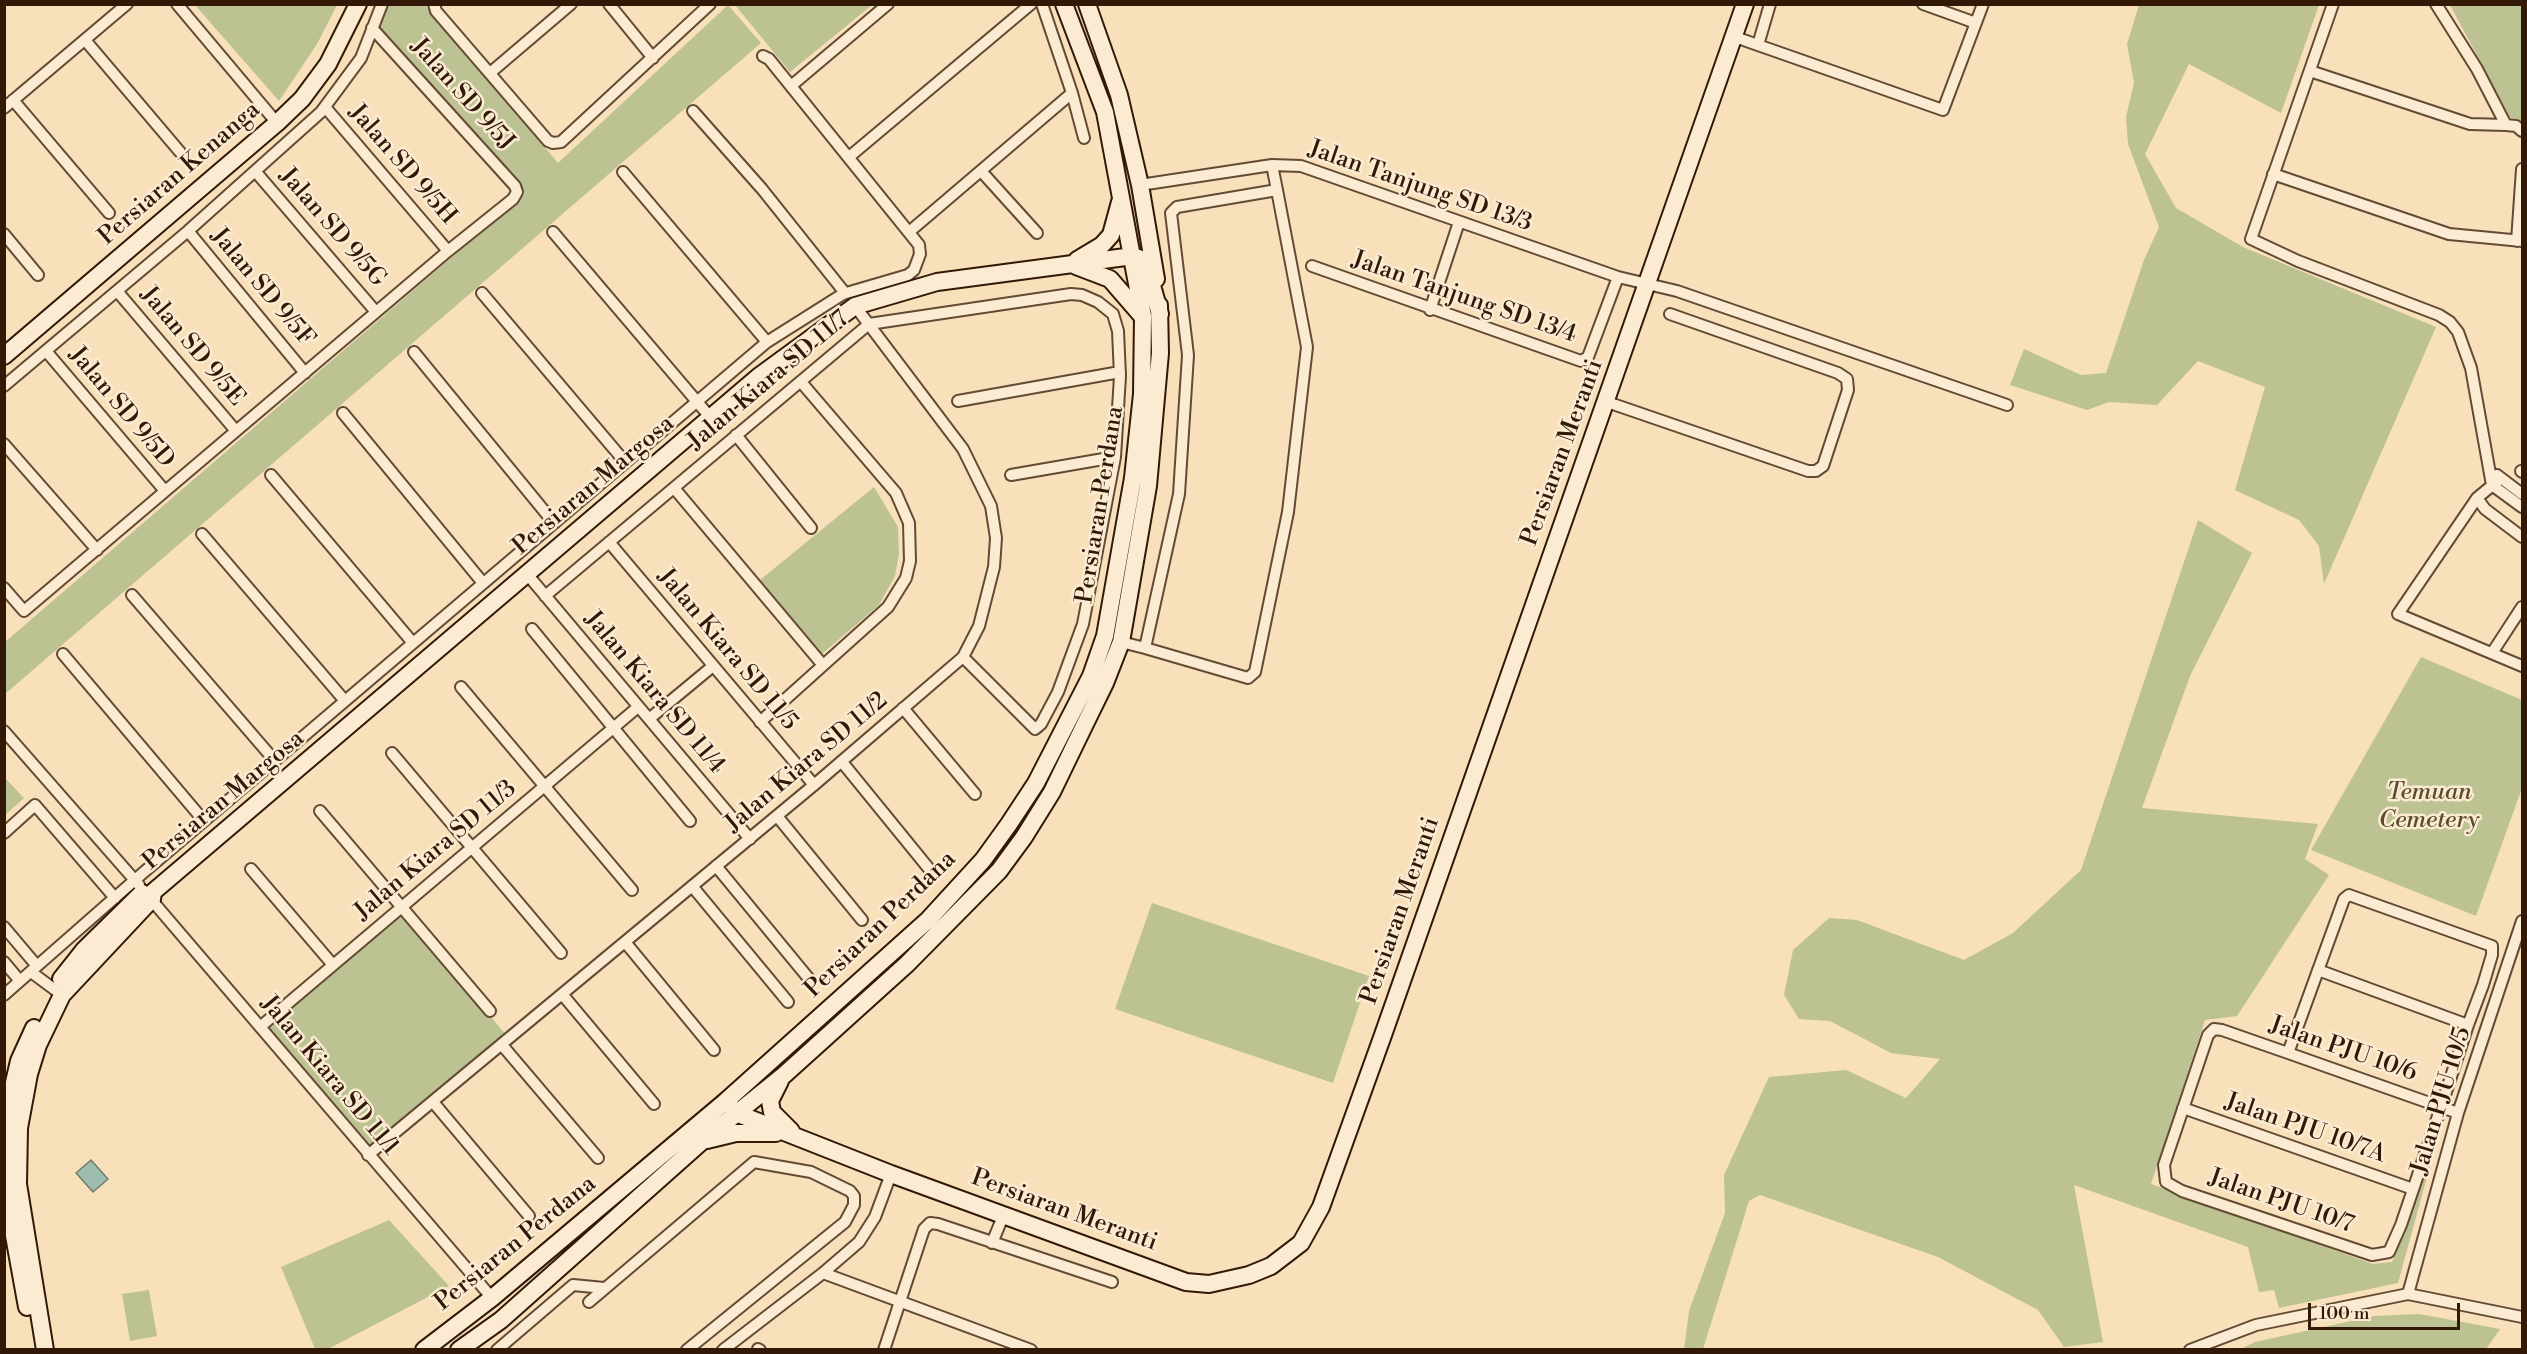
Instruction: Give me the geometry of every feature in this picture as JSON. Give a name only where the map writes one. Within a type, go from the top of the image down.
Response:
[{"type":"street","points":[[4,108],[127,4]]},
{"type":"street","points":[[177,4],[277,123]]},
{"type":"street","name":"Persiaran Kenanga","points":[[4,356],[277,123],[302,99],[328,64],[358,4]]},
{"type":"street","points":[[4,386],[188,231],[325,107],[361,58],[381,4]]},
{"type":"street","points":[[434,4],[436,11],[548,141],[553,143],[561,142],[710,4]]},
{"type":"street","points":[[490,73],[571,4]]},
{"type":"street","points":[[609,4],[653,58]]},
{"type":"street","points":[[791,86],[888,4]]},
{"type":"street","points":[[849,157],[1031,4]]},
{"type":"street","points":[[1042,4],[1072,93],[1084,138]]},
{"type":"street","name":"Persiaran Perdana","points":[[424,1350],[731,1107],[928,920],[983,860],[1036,783],[1091,676],[1105,636],[1133,478],[1142,394],[1143,316],[1122,196],[1104,112],[1064,4]]},
{"type":"street","name":"Persiaran Perdana","points":[[459,1350],[501,1320],[700,1143],[731,1107],[784,1075],[939,934],[999,871],[1052,792],[1106,683],[1121,642],[1148,486],[1160,353],[1160,314],[1153,252],[1116,84],[1087,4]]},
{"type":"street","name":"Persiaran Meranti","points":[[731,1107],[891,1174],[1186,1282],[1209,1284],[1249,1275],[1271,1266],[1301,1243],[1321,1207],[1528,617],[1607,402],[1745,4]]},
{"type":"street","points":[[1758,45],[1770,4]]},
{"type":"street","points":[[1923,4],[1976,23]]},
{"type":"street","points":[[1735,37],[1943,110],[1983,4]]},
{"type":"street","points":[[2333,4],[2251,239],[2298,261],[2439,315],[2450,322],[2458,333],[2471,368],[2490,469],[2496,482],[2523,507]]},
{"type":"street","points":[[2436,4],[2477,69],[2506,125]]},
{"type":"street","name":"Jalan SD 9/5J","points":[[372,28],[515,186],[517,192],[513,199],[448,250]]},
{"type":"street","points":[[85,40],[180,152]]},
{"type":"street","points":[[4,995],[115,898],[146,891],[204,821],[766,342],[850,300],[908,275],[918,262],[919,245],[769,59],[763,56]]},
{"type":"street","points":[[2310,71],[2470,124],[2516,126],[2523,131]]},
{"type":"street","points":[[909,232],[1072,93]]},
{"type":"street","points":[[14,100],[109,213]]},
{"type":"street","name":"Jalan SD 9/5H","points":[[325,107],[448,250]]},
{"type":"street","name":"Jalan Kiara SD 11/2","points":[[368,1155],[842,762],[963,657],[980,626],[994,567],[996,538],[991,506],[963,449],[869,324],[762,189],[693,111]]},
{"type":"street","points":[[1121,642],[1245,677],[1255,672],[1288,512],[1307,347],[1272,165]]},
{"type":"street","name":"Jalan Tanjung SD 13/3","points":[[1141,191],[1272,165],[1290,165],[1311,169],[1618,277],[1688,295],[2007,405]]},
{"type":"street","points":[[2273,174],[2449,234],[2520,241],[2523,169]]},
{"type":"street","name":"Jalan SD 9/5G","points":[[255,171],[376,312]]},
{"type":"street","points":[[981,171],[1037,233]]},
{"type":"street","points":[[623,172],[766,342]]},
{"type":"street","points":[[1145,648],[1179,494],[1188,355],[1171,213],[1177,207],[1277,190]]},
{"type":"street","points":[[1141,191],[1141,244],[1133,256],[1141,259],[1147,268],[1160,314]]},
{"type":"street","points":[[1070,265],[1102,245],[1111,235],[1122,196]]},
{"type":"street","points":[[1430,310],[1459,222]]},
{"type":"street","name":"Jalan SD 9/5F","points":[[188,231],[305,373]]},
{"type":"street","points":[[553,232],[710,417]]},
{"type":"street","points":[[4,234],[38,275]]},
{"type":"street","points":[[4,588],[24,611],[448,250]]},
{"type":"street","name":"Persiaran Margosa","points":[[34,1350],[9,1185],[5,1120],[11,1089],[23,1052],[84,950],[146,891],[527,574],[850,300],[937,282],[1133,256]]},
{"type":"street","points":[[1070,265],[1097,272],[1110,279],[1143,316]]},
{"type":"street","name":"Jalan Tanjung SD 13/4","points":[[1312,267],[1581,362],[1588,357],[1618,277]]},
{"type":"street","name":"Jalan SD 9/5E","points":[[117,291],[236,431]]},
{"type":"street","points":[[482,293],[625,462]]},
{"type":"street","name":"Jalan Kiara SD 11/7","points":[[545,596],[869,324],[1071,294],[1098,302],[1113,314],[1118,331],[1120,372]]},
{"type":"street","points":[[1607,402],[1816,471],[1823,466],[1848,390],[1847,379],[1838,373],[1670,315]]},
{"type":"street","name":"Jalan SD 9/5D","points":[[46,351],[165,491]]},
{"type":"street","points":[[414,352],[554,523]]},
{"type":"street","points":[[958,401],[1120,372],[1115,457],[1083,624],[1058,692],[1041,724],[1035,729],[963,657]]},
{"type":"street","points":[[760,722],[894,600],[906,578],[911,543],[909,523],[896,493],[801,382]]},
{"type":"street","points":[[343,414],[483,583]]},
{"type":"street","points":[[736,435],[811,528]]},
{"type":"street","points":[[4,444],[97,550]]},
{"type":"street","points":[[1011,475],[1115,457]]},
{"type":"street","points":[[271,475],[413,643]]},
{"type":"street","points":[[2496,482],[2523,494]]},
{"type":"street","points":[[2496,482],[2477,498],[2398,614],[2523,666]]},
{"type":"street","points":[[674,488],[822,664]]},
{"type":"street","points":[[2477,498],[2485,508],[2523,537]]},
{"type":"street","points":[[202,534],[345,701]]},
{"type":"street","name":"Jalan Kiara SD 11/5","points":[[609,542],[814,785]]},
{"type":"street","name":"Jalan Kiara SD 11/4","points":[[527,574],[750,838]]},
{"type":"street","points":[[132,595],[275,761]]},
{"type":"street","points":[[2492,653],[2523,607]]},
{"type":"street","points":[[532,629],[690,820]]},
{"type":"street","points":[[63,654],[204,821]]},
{"type":"street","points":[[649,719],[713,666]]},
{"type":"street","points":[[461,687],[632,890]]},
{"type":"street","name":"Jalan Kiara SD 11/3","points":[[260,1027],[638,706]]},
{"type":"street","points":[[903,708],[975,794]]},
{"type":"street","name":"Jalan Kiara SD 11/1","points":[[4,731],[146,891],[368,1155],[492,1298]]},
{"type":"street","points":[[392,753],[561,953]]},
{"type":"street","points":[[842,762],[930,870]]},
{"type":"street","points":[[4,833],[35,805],[115,898]]},
{"type":"street","points":[[320,811],[490,1011]]},
{"type":"street","points":[[777,816],[862,920]]},
{"type":"street","points":[[716,866],[810,980]]},
{"type":"street","points":[[250,869],[333,965]]},
{"type":"street","points":[[692,886],[788,1002]]},
{"type":"street","points":[[2289,1053],[2344,899],[2349,895],[2481,940],[2492,946],[2492,955],[2413,1189]]},
{"type":"street","name":"Jalan PJU 10/5","points":[[2408,1294],[2458,1113],[2523,921]]},
{"type":"street","points":[[4,927],[34,969],[58,992]]},
{"type":"street","points":[[625,942],[714,1050]]},
{"type":"street","points":[[4,962],[20,981]]},
{"type":"street","points":[[2318,970],[2468,1024]]},
{"type":"street","points":[[562,994],[654,1104]]},
{"type":"street","name":"Jalan PJU 10/6","points":[[2183,1108],[2208,1035],[2214,1029],[2458,1113]]},
{"type":"street","points":[[502,1045],[598,1158]]},
{"type":"street","points":[[784,1075],[770,1101],[772,1112],[798,1136]]},
{"type":"street","points":[[433,1102],[529,1216]]},
{"type":"street","name":"Jalan PJU 10/7","points":[[2183,1108],[2164,1165],[2166,1182],[2182,1191],[2372,1255],[2384,1255],[2392,1246],[2413,1189]]},
{"type":"street","name":"Jalan PJU 10/7A","points":[[2183,1108],[2413,1189]]},
{"type":"street","points":[[700,1143],[720,1136],[753,1132],[798,1136]]},
{"type":"street","points":[[589,1302],[754,1161],[811,1172],[850,1191],[854,1197],[854,1205],[845,1222],[687,1350]]},
{"type":"street","points":[[723,1350],[734,1339],[823,1273],[859,1242],[869,1229],[891,1174]]},
{"type":"street","name":"Persiaran Margosa","points":[[9,1185],[45,1350]]},
{"type":"street","points":[[993,1243],[1004,1214]]},
{"type":"street","points":[[884,1350],[924,1229],[930,1223],[1112,1282]]},
{"type":"street","points":[[823,1273],[1030,1350]]},
{"type":"street","points":[[497,1350],[573,1285],[604,1288]]},
{"type":"street","points":[[2190,1350],[2256,1325],[2408,1294],[2523,1317]]},
{"type":"street","points":[[718,1324],[734,1339]]},
{"type":"green space","points":[[195,5],[337,5],[317,44],[279,101]]},
{"type":"green space","points":[[386,5],[425,5],[558,163],[728,5],[761,43],[5,694],[5,642],[525,194],[379,27]]},
{"type":"green space","points":[[735,5],[872,5],[790,72]]},
{"type":"green space","points":[[2139,5],[2319,5],[2281,113],[2189,64],[2145,154],[2176,208],[2243,247],[2436,327],[2324,584],[2319,546],[2299,520],[2235,490],[2265,387],[2198,361],[2157,405],[2109,402],[2087,410],[2010,385],[2024,349],[2081,375],[2106,373],[2144,260],[2159,227],[2128,144],[2126,117],[2134,83],[2127,44]]},
{"type":"green space","points":[[2450,5],[2522,5],[2522,121],[2510,117]]},
{"type":"green space","points":[[874,487],[898,527],[899,554],[895,576],[879,605],[822,654],[760,580]]},
{"type":"green space","points":[[2198,520],[2252,553],[2190,676],[2142,808],[2318,824],[2305,859],[2329,875],[2237,1016],[2205,1020],[2151,1184],[2373,1264],[2392,1262],[2436,1144],[2398,1283],[2279,1308],[2274,1290],[2259,1292],[2248,1247],[2074,1185],[2103,1342],[2064,1347],[2038,1310],[1938,1257],[1760,1195],[1749,1201],[1703,1349],[1684,1350],[1689,1311],[1725,1213],[1724,1175],[1769,1077],[1846,1070],[1906,1098],[1940,1059],[1891,1053],[1830,1021],[1799,1019],[1784,995],[1793,950],[1829,918],[1857,920],[1964,960],[2013,933],[2081,870]]},
{"type":"green space","name":"Temuan Cemetery","points":[[2421,657],[2522,700],[2522,788],[2476,916],[2311,850]]},
{"type":"green space","points":[[4,777],[24,798],[5,815],[4,815]]},
{"type":"green space","points":[[1152,903],[1369,976],[1333,1083],[1115,1009]]},
{"type":"green space","points":[[402,912],[507,1036],[370,1151],[265,1027]]},
{"type":"green space","points":[[389,1220],[449,1286],[328,1349],[315,1349],[281,1267]]},
{"type":"green space","points":[[149,1290],[157,1336],[130,1341],[122,1294]]},
{"type":"green space","points":[[2419,1314],[2500,1329],[2486,1349],[2241,1349],[2255,1342],[2374,1316]]},
{"type":"shaded area","points":[[91,1160],[108,1179],[93,1192],[76,1173]]}]
